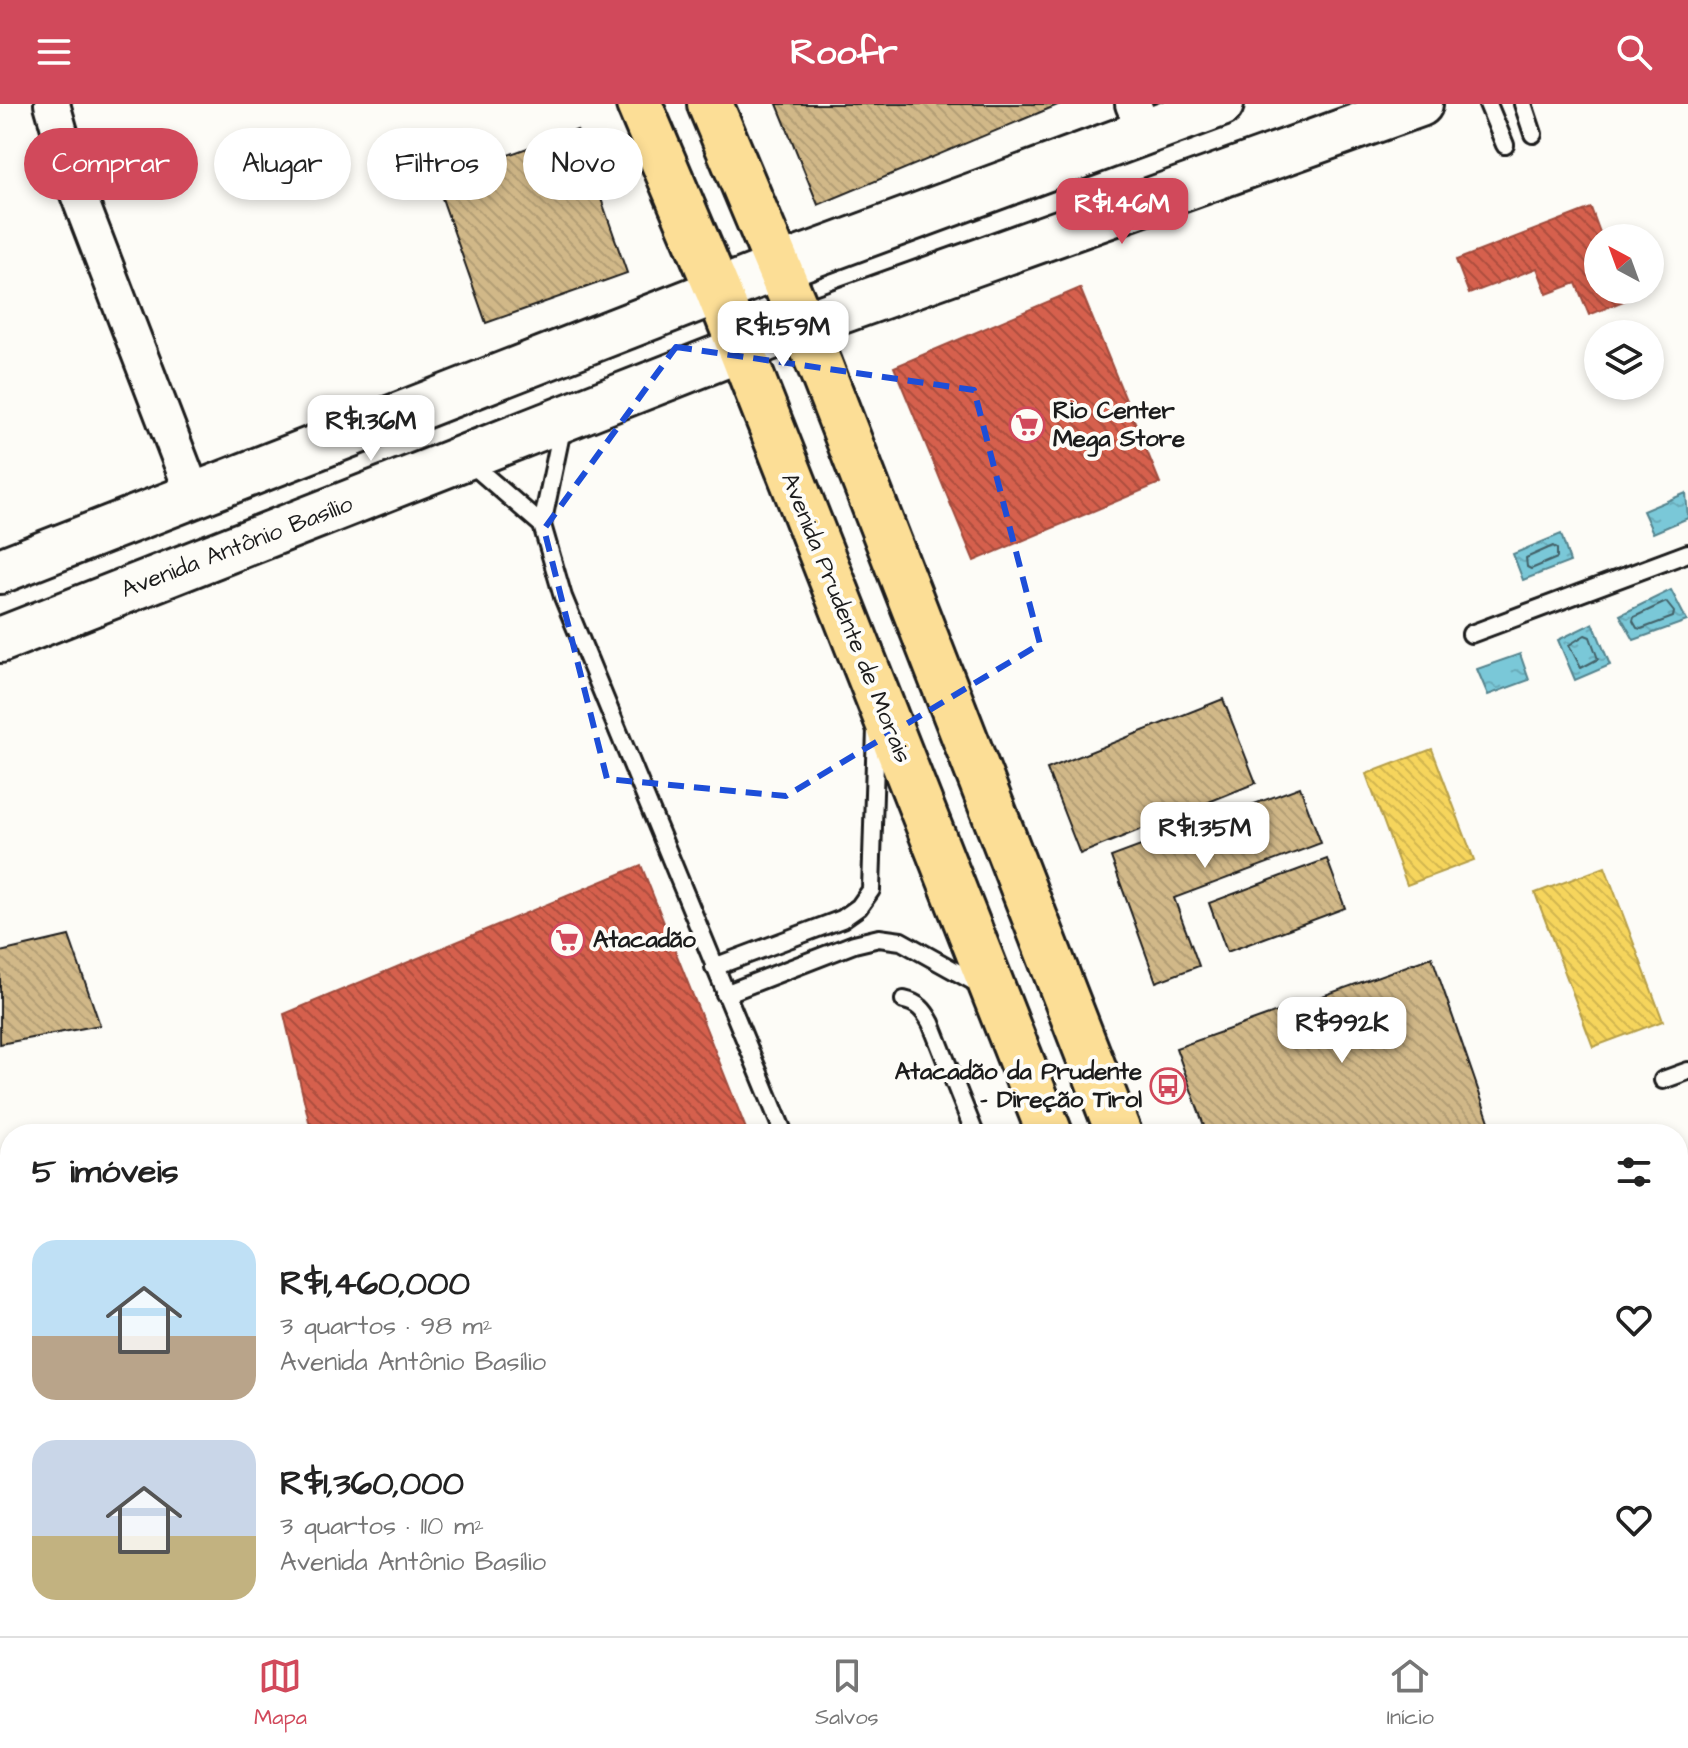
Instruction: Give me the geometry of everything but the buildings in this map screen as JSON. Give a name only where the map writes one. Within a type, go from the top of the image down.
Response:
[{"type":"main road","name":"Avenida Prudente de Morais","points":[[639,104],[718,291],[1046,1124]]},
{"type":"main road","points":[[710,104],[779,267],[1115,1124]]},
{"type":"main road","points":[[0,571],[779,267],[1139,118],[1221,104]]},
{"type":"main road","name":"Avenida Antônio Basílio","points":[[0,640],[802,325],[1420,104]]},
{"type":"street","points":[[52,104],[76,189],[194,496]]},
{"type":"lane","points":[[1488,104],[1505,145]]},
{"type":"lane","points":[[1523,104],[1533,134]]},
{"type":"lane","points":[[564,418],[542,525],[563,597],[780,1124]]},
{"type":"lane","points":[[463,458],[542,525]]},
{"type":"lane","points":[[1471,634],[1688,553]]},
{"type":"lane","points":[[714,967],[842,919],[859,907],[871,890],[877,696]]},
{"type":"lane","points":[[725,994],[854,944],[879,938],[901,941],[994,993]]},
{"type":"lane","points":[[904,1000],[915,1003],[925,1011],[971,1124]]},
{"type":"lane","points":[[1663,1080],[1688,1071]]},
{"type":"highlighted area","points":[[676,347],[974,390],[1040,644],[786,796],[607,779],[544,529]]},
{"type":"water","points":[[1686,493],[1688,518],[1653,533],[1643,511]]},
{"type":"water","points":[[1561,534],[1570,562],[1523,580],[1513,554]]},
{"type":"water","points":[[1671,590],[1687,621],[1634,640],[1620,615]]},
{"type":"water","points":[[1593,623],[1610,665],[1575,680],[1558,640]]},
{"type":"water","points":[[1520,654],[1529,680],[1488,695],[1477,669]]},
{"type":"place","name":"Rio Center Mega Store","points":[[1027,425]]},
{"type":"place","name":"Atacadão","points":[[567,940]]},
{"type":"place","name":"Atacadão da Prudente - Direção Tirol","points":[[1168,1086]]}]
